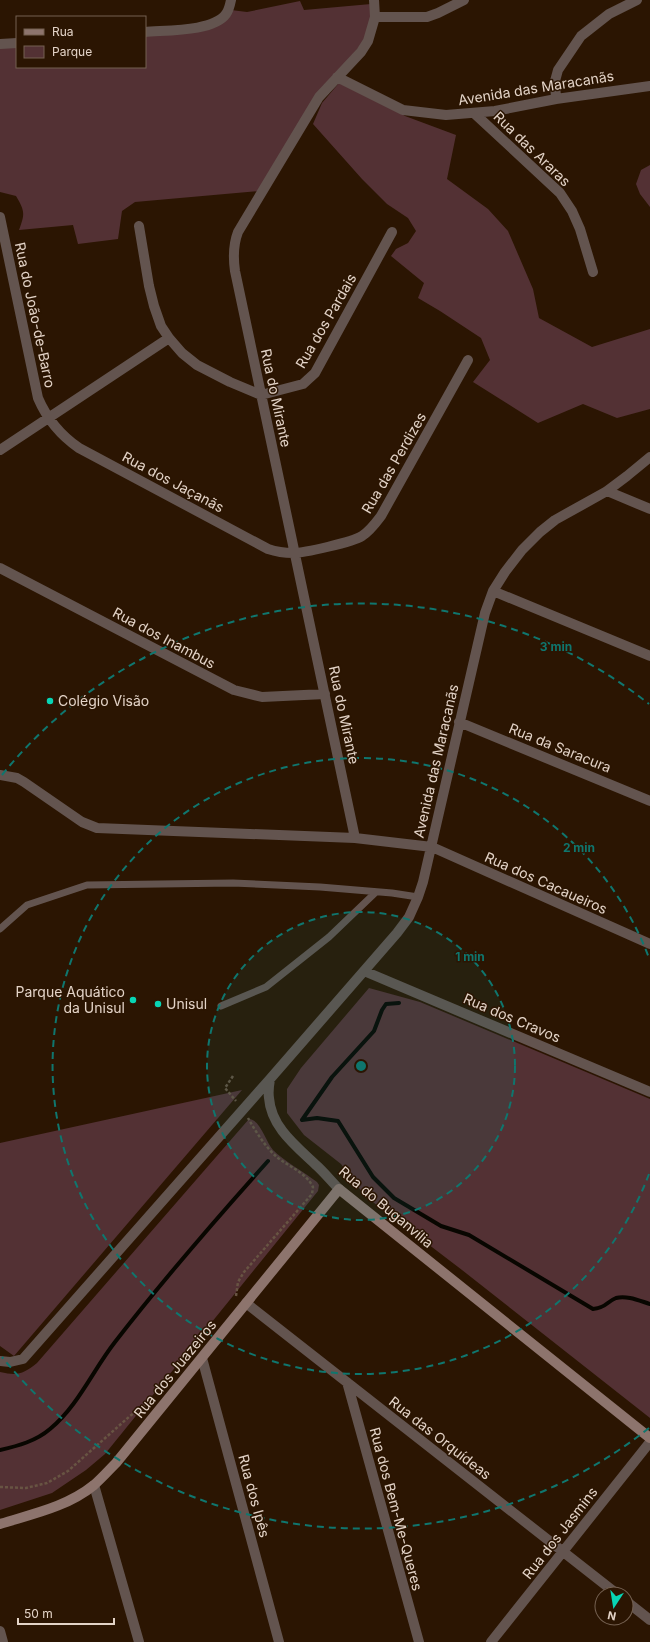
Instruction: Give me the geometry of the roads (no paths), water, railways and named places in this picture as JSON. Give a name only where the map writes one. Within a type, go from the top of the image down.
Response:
[{"type":"street","points":[[146,32],[202,27],[213,23],[226,15],[231,0]]},
{"type":"street","name":"Rua do Mirante","points":[[355,838],[235,271],[234,251],[235,240],[238,232],[320,97],[361,52],[368,41],[375,17],[374,0]]},
{"type":"street","points":[[375,17],[427,17],[464,0]]},
{"type":"street","points":[[556,98],[555,81],[558,70],[581,36],[609,14],[637,0]]},
{"type":"street","points":[[0,44],[16,42]]},
{"type":"street","name":"Avenida das Maracanãs","points":[[337,77],[403,110],[446,115],[475,114],[556,98],[650,86]]},
{"type":"street","name":"Rua das Araras","points":[[475,114],[560,193],[572,211],[580,229],[593,272]]},
{"type":"street","name":"Rua do João-de-Barro","points":[[0,217],[38,398],[48,418]]},
{"type":"street","points":[[139,226],[154,306],[161,326],[169,338],[182,353],[196,365],[262,395]]},
{"type":"street","name":"Rua dos Pardais","points":[[262,395],[303,384],[315,373],[392,232]]},
{"type":"street","points":[[0,450],[169,338]]},
{"type":"street","name":"Rua das Perdizes","points":[[295,553],[351,541],[370,531],[381,516],[468,360]]},
{"type":"street","name":"Rua dos Jaçanãs","points":[[48,418],[67,440],[79,448],[268,549],[282,553],[295,553]]},
{"type":"street","name":"Avenida das Maracanãs","points":[[0,775],[17,778],[82,822],[97,828],[355,838],[432,847],[459,722],[486,613],[493,591],[522,550],[540,532],[555,520],[606,491],[650,457]]},
{"type":"street","points":[[606,491],[650,509]]},
{"type":"street","name":"Rua dos Inambus","points":[[0,568],[234,690],[262,697],[325,694]]},
{"type":"street","points":[[493,591],[650,656]]},
{"type":"street","name":"Rua da Saracura","points":[[459,722],[650,800]]},
{"type":"street","points":[[0,1361],[10,1362],[23,1359],[401,928],[409,917],[418,897],[432,847]]},
{"type":"street","name":"Rua dos Cacaueiros","points":[[432,847],[650,944]]},
{"type":"street","name":"Rua dos Cravos","points":[[364,971],[650,1092]]},
{"type":"street","name":"Rua do Buganvília","points":[[270,1079],[269,1098],[271,1110],[280,1128],[290,1142],[316,1165],[339,1189],[650,1438]]},
{"type":"street","name":"Rua dos Juazeiros","points":[[0,1524],[51,1509],[74,1498],[94,1485],[116,1462],[339,1189]]},
{"type":"street","name":"Rua das Orquídeas","points":[[246,1303],[607,1586]]},
{"type":"street","name":"Rua dos Ipês","points":[[202,1358],[279,1642]]},
{"type":"street","name":"Rua dos Bem-Me-Queres","points":[[347,1382],[419,1642]]},
{"type":"street","name":"Rua dos Jasmins","points":[[491,1642],[650,1442]]},
{"type":"street","points":[[94,1485],[139,1642]]},
{"type":"street","points":[[634,1607],[650,1620]]},
{"type":"street","points":[[0,1631],[3,1642]]},
{"type":"lane","points":[[0,929],[27,905],[87,885],[233,882],[376,892],[418,897]]},
{"type":"lane","points":[[221,1006],[266,987],[329,937],[376,892]]},
{"type":"waterway","points":[[302,1120],[332,1077],[374,1031],[382,1010],[386,1004],[399,1003]]},
{"type":"waterway","points":[[302,1120],[317,1118],[338,1121],[373,1177],[394,1198],[441,1226],[469,1235],[593,1309],[601,1307],[620,1297],[650,1304]]},
{"type":"waterway","points":[[0,1450],[33,1440],[45,1433],[60,1420],[77,1399],[107,1353],[133,1319],[228,1205],[268,1161]]},
{"type":"place","name":"Colégio Visão","points":[[50,701]]},
{"type":"place","name":"Parque Aquático da Unisul","points":[[133,1000]]},
{"type":"place","name":"Unisul","points":[[158,1004]]}]
